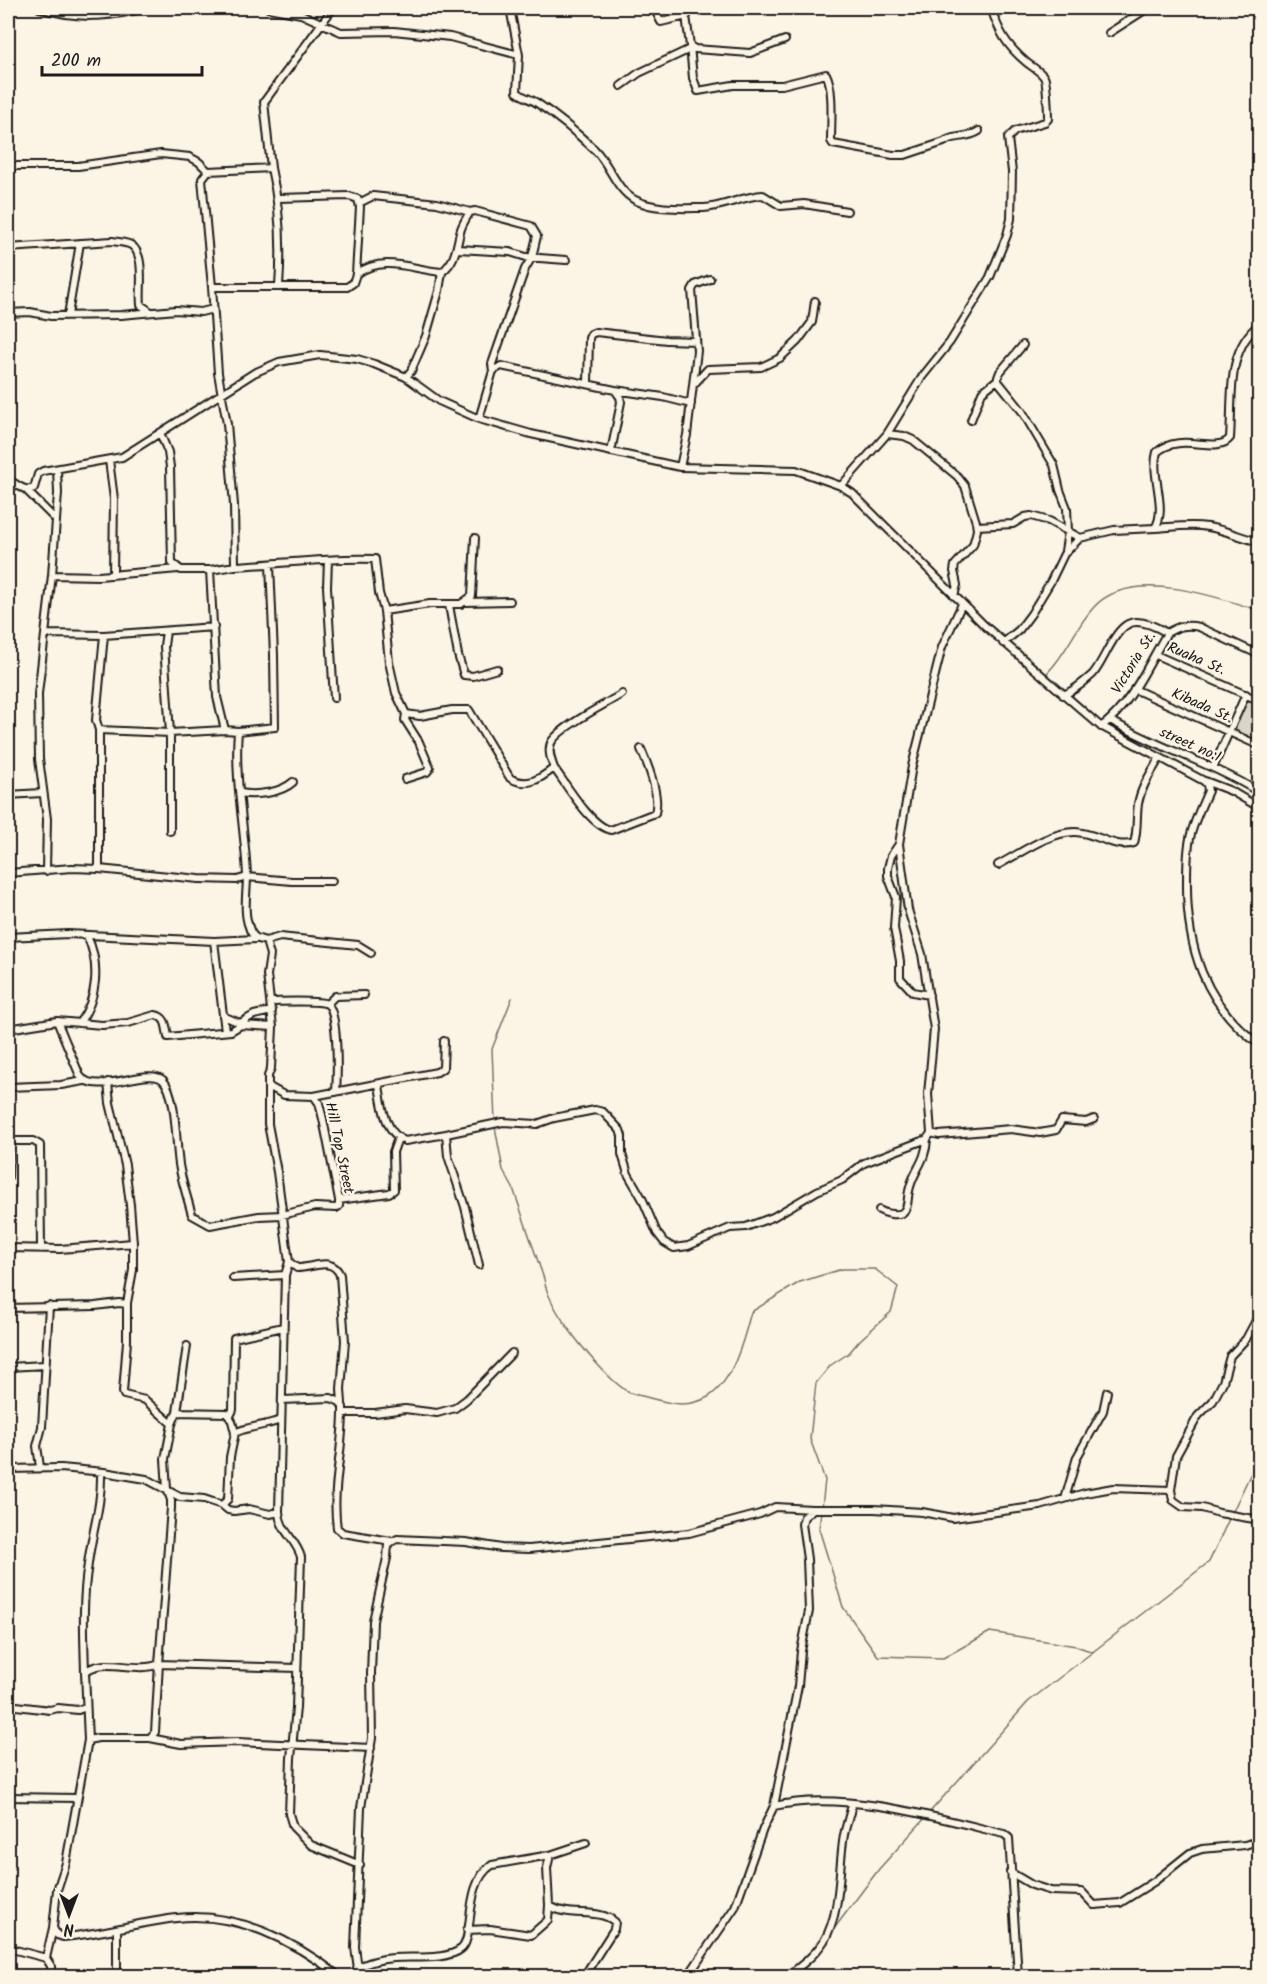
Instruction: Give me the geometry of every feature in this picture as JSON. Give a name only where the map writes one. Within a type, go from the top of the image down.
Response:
[{"type":"street","points":[[39,8],[90,18],[116,10],[147,8]]},
{"type":"street","points":[[268,8],[296,12],[341,32],[394,31],[439,36],[476,42],[519,55]]},
{"type":"street","points":[[279,286],[278,198],[271,168],[264,102],[333,8]]},
{"type":"street","points":[[510,8],[519,55],[517,92],[543,108],[582,138],[604,160],[623,191],[638,201],[658,206],[712,207],[763,195],[781,206],[804,204],[847,211]]},
{"type":"street","points":[[654,8],[661,22],[687,16]]},
{"type":"street","points":[[685,8],[693,78],[698,91],[734,85],[782,85],[826,74],[829,78],[831,141],[833,144],[893,155],[905,155],[950,138],[967,137],[979,131]]},
{"type":"street","points":[[841,486],[887,434],[922,377],[950,342],[981,294],[998,261],[1011,219],[1012,172],[1008,138],[1015,131],[1046,122],[1048,119],[1045,92],[1047,83],[1044,77],[1015,52],[1001,36],[991,8]]},
{"type":"street","points":[[1109,33],[1148,8]]},
{"type":"street","points":[[690,47],[697,50],[746,54],[786,40]]},
{"type":"street","points":[[621,86],[690,47]]},
{"type":"street","points":[[8,166],[78,166],[161,154],[190,157],[208,171],[271,168]]},
{"type":"street","points":[[208,171],[202,179],[213,287],[220,394],[227,424],[235,566]]},
{"type":"street","points":[[213,287],[347,287],[353,283],[356,274],[358,199],[349,196],[278,198]]},
{"type":"street","points":[[359,203],[373,196],[437,203],[531,226],[537,236],[532,257],[525,269],[492,364],[493,371],[479,419]]},
{"type":"street","points":[[406,377],[411,371],[426,336],[442,272],[448,267],[458,249],[462,227],[470,212]]},
{"type":"street","points":[[8,248],[112,241],[132,246],[140,257],[141,306],[151,312]]},
{"type":"street","points":[[68,315],[80,243]]},
{"type":"street","points":[[458,249],[510,252],[532,257],[566,260]]},
{"type":"street","points":[[356,274],[368,266],[398,264],[442,272]]},
{"type":"street","points":[[681,467],[694,384],[696,341],[692,290],[695,285],[710,279]]},
{"type":"street","points":[[694,384],[708,369],[761,367],[780,358],[798,341],[812,322],[815,301]]},
{"type":"street","points":[[8,313],[30,312],[51,316],[177,310],[201,312],[213,309]]},
{"type":"street","points":[[1155,528],[1160,519],[1155,469],[1157,452],[1174,443],[1219,445],[1228,441],[1235,361],[1254,328],[1260,324]]},
{"type":"street","points":[[588,383],[589,338],[596,332],[659,340],[696,341]]},
{"type":"street","points":[[971,420],[982,392],[997,380],[1000,372],[1023,345]]},
{"type":"street","points":[[26,490],[34,488],[38,474],[43,471],[109,460],[130,453],[261,369],[297,357],[320,355],[357,359],[406,377],[439,401],[479,419],[522,432],[681,467],[796,470],[841,486],[865,504],[1003,643],[1101,727],[1159,759],[1204,781],[1231,791],[1260,808]]},
{"type":"street","points":[[493,371],[501,366],[508,366],[690,404]]},
{"type":"street","points":[[997,380],[1022,411],[1054,465],[1067,508],[1068,532],[1065,554]]},
{"type":"street","points":[[612,452],[621,402],[615,390]]},
{"type":"street","points":[[160,434],[168,452],[172,562],[181,570],[270,565],[312,559],[375,559],[389,662],[396,693],[406,714],[405,720],[421,746],[430,768],[428,772],[405,779]]},
{"type":"street","points":[[887,434],[904,436],[913,440],[957,476],[965,486],[977,526],[973,545],[955,565],[957,585],[954,596]]},
{"type":"street","points":[[109,460],[114,499],[113,575]]},
{"type":"street","points":[[46,871],[47,819],[39,759],[38,694],[52,575],[58,493],[57,469]]},
{"type":"street","points":[[8,480],[26,490],[56,519]]},
{"type":"street","points":[[977,526],[1013,524],[1031,516],[1049,521],[1080,538]]},
{"type":"street","points":[[1003,643],[1019,630],[1031,614],[1065,554],[1080,538],[1114,530],[1177,525],[1208,526],[1260,542]]},
{"type":"street","points":[[466,602],[472,597],[475,538]]},
{"type":"street","points":[[328,560],[327,587],[334,698]]},
{"type":"street","points":[[99,730],[170,733],[237,731],[275,727],[270,565]]},
{"type":"street","points":[[52,575],[113,575],[178,568]]},
{"type":"street","points":[[210,570],[217,698],[225,730]]},
{"type":"street","points":[[384,612],[430,604],[510,601]]},
{"type":"street","points":[[879,1210],[896,1214],[902,1213],[907,1207],[911,1182],[926,1155],[929,1136],[928,1094],[934,1029],[920,947],[909,914],[899,844],[912,766],[940,655],[962,604]]},
{"type":"street","points":[[449,605],[464,675],[473,676],[496,669]]},
{"type":"street","points":[[1063,695],[1072,691],[1093,673],[1116,637],[1128,624],[1153,626],[1167,633]]},
{"type":"street","name":"Victoria St.","points":[[1101,727],[1110,720],[1134,689],[1167,633],[1178,627],[1191,625],[1212,632],[1260,655]]},
{"type":"street","points":[[46,634],[104,635],[214,627]]},
{"type":"street","points":[[166,631],[164,646],[170,733],[170,831]]},
{"type":"street","points":[[99,868],[99,730],[96,720],[104,635]]},
{"type":"street","name":"Ruaha St.","points":[[1156,655],[1260,701]]},
{"type":"street","name":"Kibada St.","points":[[1134,689],[1260,746]]},
{"type":"street","points":[[622,694],[566,729],[551,742],[550,750],[554,768],[597,823],[606,830],[610,830],[655,813],[657,807],[654,790],[641,749]]},
{"type":"street","points":[[1213,768],[1246,694]]},
{"type":"street","points":[[406,714],[420,716],[452,710],[469,710],[510,778],[529,782],[541,780],[554,768]]},
{"type":"street","name":"street no:1","points":[[1110,720],[1213,768],[1260,793]]},
{"type":"street","points":[[237,731],[248,925],[251,934],[256,939]]},
{"type":"street","points":[[998,865],[1031,846],[1072,832],[1087,833],[1117,844],[1134,843],[1137,835],[1138,801],[1159,759]]},
{"type":"street","points":[[1204,781],[1208,791],[1188,846],[1186,909],[1188,928],[1195,953],[1217,1003],[1231,1021],[1260,1045]]},
{"type":"street","points":[[240,793],[251,794],[283,789],[293,782]]},
{"type":"street","points":[[8,795],[42,793]]},
{"type":"street","points":[[899,844],[891,856],[888,876],[896,897],[894,928],[900,961],[900,978],[913,992],[929,995]]},
{"type":"street","points":[[8,873],[99,868],[199,879],[237,880],[247,877],[292,881],[332,881]]},
{"type":"street","points":[[8,937],[68,934],[214,941],[256,939],[266,941],[280,937],[358,945],[371,953]]},
{"type":"street","points":[[79,1023],[90,1008],[95,986],[93,952],[87,936]]},
{"type":"street","points":[[214,941],[225,1031]]},
{"type":"street","points":[[266,941],[270,955],[267,975],[273,1027],[268,1086],[268,1124],[289,1262],[285,1275],[279,1512],[281,1525],[296,1544],[301,1557],[297,1708],[288,1805],[293,1827],[311,1845],[360,1865]]},
{"type":"street","points":[[271,1002],[327,1004],[335,996],[364,994]]},
{"type":"street","points":[[327,1004],[334,1021],[336,1092]]},
{"type":"street","points":[[8,1029],[57,1022],[102,1025],[128,1023],[155,1015],[165,1021],[168,1037],[231,1031],[254,1015],[272,1011]]},
{"type":"street","points":[[223,1016],[241,1024],[273,1027]]},
{"type":"street","points":[[57,1022],[84,1082]]},
{"type":"street","points":[[268,1086],[277,1092],[295,1096],[315,1096],[437,1072],[443,1068],[444,1041]]},
{"type":"street","points":[[8,1088],[159,1078],[163,1081],[174,1114],[180,1170],[192,1215],[210,1225],[259,1216],[282,1215],[315,1207],[336,1208],[339,1203],[389,1193],[394,1190],[393,1152],[398,1138]]},
{"type":"street","points":[[108,1082],[108,1092],[125,1165],[133,1243],[133,1270],[127,1304],[124,1395],[145,1400],[172,1424]]},
{"type":"street","points":[[378,1085],[384,1114],[394,1133],[405,1141],[503,1122],[537,1124],[554,1118],[595,1110],[601,1111],[621,1133],[622,1154],[628,1173],[657,1233],[664,1242],[674,1248],[688,1246],[730,1228],[746,1227],[773,1217],[817,1191],[842,1180],[864,1162],[929,1136],[1011,1129],[1047,1133],[1056,1130],[1062,1120],[1086,1122],[1094,1119]]},
{"type":"street","points":[[268,1095],[277,1092]]},
{"type":"street","name":"Hill Top Street","points":[[315,1096],[323,1119],[339,1203]]},
{"type":"street","points":[[446,1134],[447,1151],[465,1207],[479,1265]]},
{"type":"street","points":[[8,1177],[8,1142],[33,1141],[40,1145],[41,1249]]},
{"type":"street","points":[[8,1248],[77,1248],[133,1243]]},
{"type":"street","points":[[289,1262],[297,1268],[329,1263],[337,1268],[341,1281],[345,1341],[341,1389],[343,1410],[337,1484],[337,1528],[344,1533],[391,1541],[397,1539],[447,1540],[529,1549],[689,1533],[760,1514],[775,1507],[874,1509],[922,1512],[953,1518],[1040,1506],[1113,1488],[1171,1490]]},
{"type":"street","points":[[233,1278],[285,1275]]},
{"type":"street","points":[[8,1308],[127,1304]]},
{"type":"street","points":[[40,1467],[37,1446],[42,1426],[49,1306]]},
{"type":"street","points":[[1260,1313],[1246,1339],[1230,1356],[1223,1382],[1213,1401],[1198,1416],[1176,1456],[1171,1490],[1173,1500],[1183,1507],[1202,1508],[1260,1520]]},
{"type":"street","points":[[222,1505],[228,1499],[230,1457],[235,1433],[230,1416],[233,1410],[234,1338],[283,1327]]},
{"type":"street","points":[[150,1738],[155,1732],[171,1508],[167,1489],[165,1453],[177,1412],[187,1346]]},
{"type":"street","points":[[343,1410],[375,1413],[405,1409],[437,1413],[455,1408],[467,1399],[512,1353]]},
{"type":"street","points":[[8,1367],[45,1365]]},
{"type":"street","points":[[334,1398],[341,1389]]},
{"type":"street","points":[[1065,1499],[1077,1457],[1102,1411],[1107,1392]]},
{"type":"street","points":[[282,1400],[334,1398],[339,1400],[343,1410]]},
{"type":"street","points":[[177,1412],[222,1412],[230,1416]]},
{"type":"street","points":[[235,1433],[280,1420]]},
{"type":"street","points":[[8,1469],[40,1467],[101,1472],[146,1479],[180,1497],[204,1498],[228,1510],[249,1509],[270,1514],[279,1512]]},
{"type":"street","points":[[46,1958],[57,1890],[66,1863],[88,1740],[83,1606],[88,1562],[102,1496],[101,1472]]},
{"type":"street","points":[[171,1508],[180,1497]]},
{"type":"street","points":[[696,1977],[688,1976],[735,1906],[763,1829],[774,1806],[798,1686],[801,1651],[809,1611],[808,1568],[802,1524],[804,1517],[813,1509]]},
{"type":"street","points":[[359,1977],[355,1947],[361,1808],[371,1748],[373,1621],[388,1544],[391,1541]]},
{"type":"street","points":[[85,1672],[97,1665],[145,1668],[159,1664],[297,1668]]},
{"type":"street","points":[[8,1705],[50,1710],[58,1707],[78,1710],[86,1707]]},
{"type":"street","points":[[78,1710],[86,1719]]},
{"type":"street","points":[[88,1740],[150,1738],[181,1744],[293,1743],[371,1748]]},
{"type":"street","points":[[8,1797],[76,1798]]},
{"type":"street","points":[[774,1806],[816,1800],[852,1804],[926,1816],[1004,1834],[1009,1838],[1011,1847],[1010,1872],[1018,1977]]},
{"type":"street","points":[[787,1977],[814,1955],[825,1939],[832,1922],[840,1880],[844,1835],[852,1804]]},
{"type":"street","points":[[1010,1872],[1032,1885],[1051,1891],[1082,1892],[1094,1905],[1120,1903],[1155,1881],[1190,1853],[1214,1847],[1260,1842]]},
{"type":"street","points":[[357,1968],[391,1958],[441,1956],[462,1949],[467,1944],[467,1930],[476,1888],[487,1868],[492,1865],[550,1855],[586,1843]]},
{"type":"street","points":[[548,1920],[547,1868],[550,1855]]},
{"type":"street","points":[[549,1905],[557,1910],[606,1917],[615,1922],[614,1929],[584,1977]]},
{"type":"street","points":[[467,1930],[490,1929],[531,1935],[548,1920],[564,1911]]},
{"type":"street","points":[[52,1928],[57,1935],[63,1937],[180,1917],[216,1919],[239,1923],[282,1940],[339,1977]]},
{"type":"street","points":[[117,1929],[117,1977]]},
{"type":"street","points":[[8,1948],[46,1958],[51,1966],[51,1977]]},
{"type":"shaded area","points":[[1251,701],[1259,704],[1259,744],[1235,730],[1240,713]]},
{"type":"waterway","points":[[1046,674],[1060,658],[1081,623],[1094,607],[1110,595],[1129,589],[1174,588],[1221,598],[1260,611]]},
{"type":"waterway","points":[[495,1122],[492,1049],[512,998]]},
{"type":"waterway","points":[[495,1127],[503,1170],[513,1188],[555,1307],[577,1341],[604,1372],[630,1393],[677,1404],[693,1403],[708,1397],[717,1390],[731,1371],[751,1312],[800,1282],[842,1269],[875,1269],[898,1287],[891,1312],[849,1353],[831,1365],[816,1383],[810,1439],[825,1480],[822,1507]]},
{"type":"waterway","points":[[1232,1513],[1260,1454]]},
{"type":"waterway","points":[[821,1512],[819,1529],[843,1607],[878,1656],[943,1658],[990,1632],[1076,1646],[1093,1652]]},
{"type":"waterway","points":[[929,1813],[1028,1702],[1209,1562],[1230,1517]]},
{"type":"waterway","points":[[830,1934],[879,1869],[926,1817]]},
{"type":"waterway","points":[[798,1976],[808,1964]]}]
